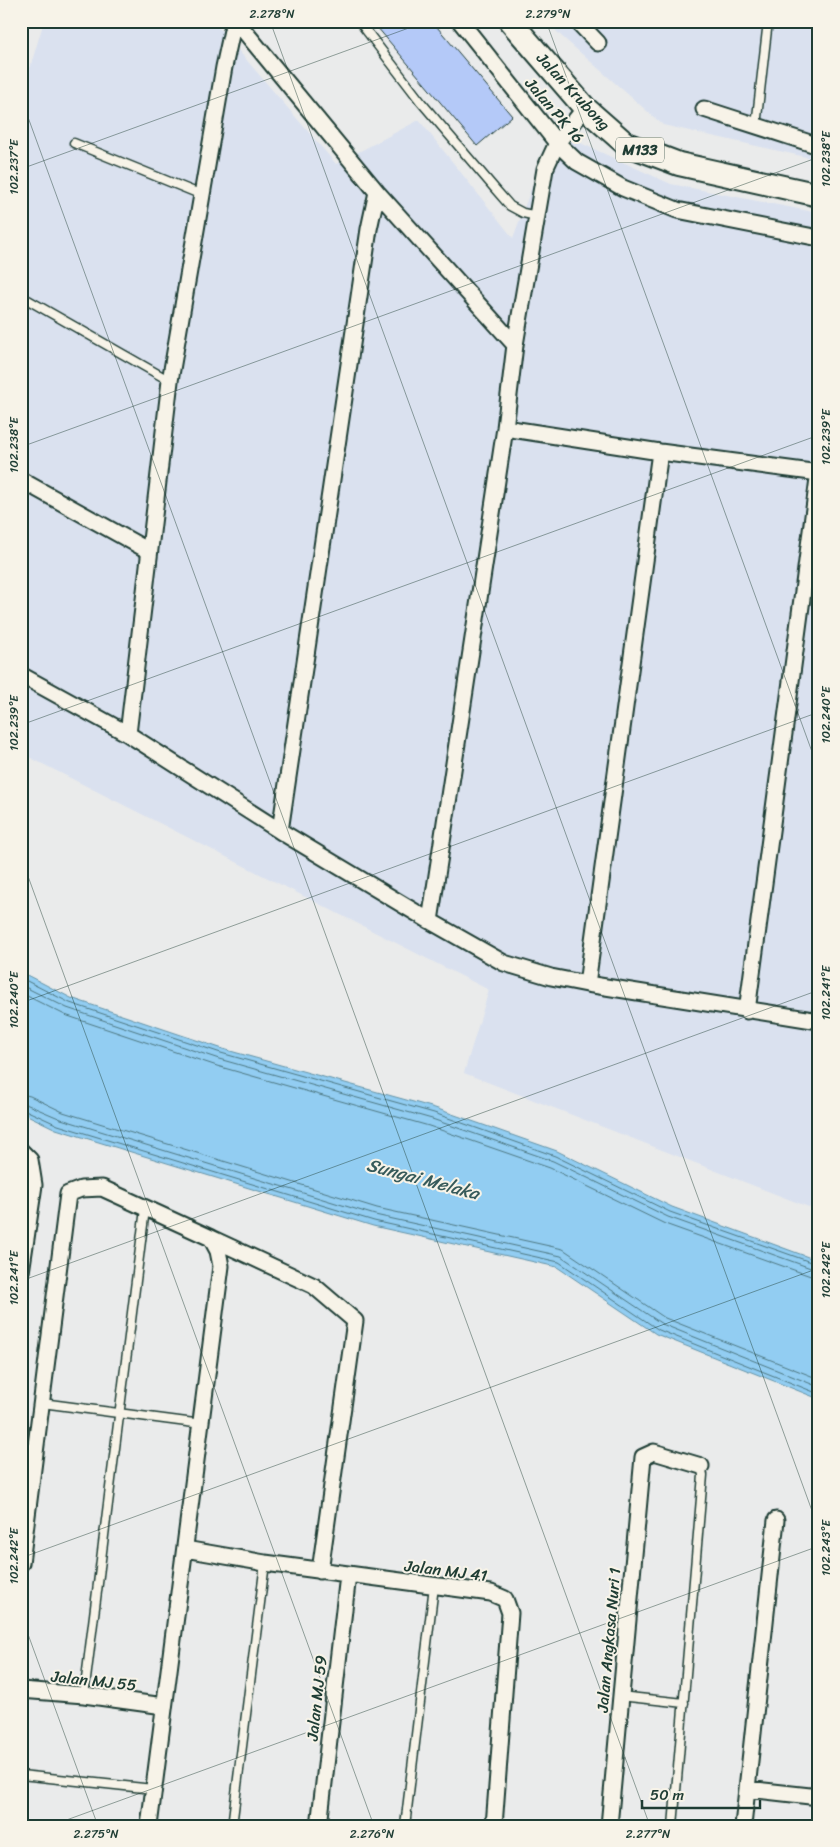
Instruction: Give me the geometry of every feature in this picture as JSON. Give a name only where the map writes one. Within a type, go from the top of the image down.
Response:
[{"type":"main road","name":"Jalan Krubong","points":[[510,21],[585,108],[626,144],[679,164],[819,195]]},
{"type":"street","points":[[235,21],[377,192],[515,345]]},
{"type":"street","points":[[128,734],[170,381],[202,195],[235,21]]},
{"type":"street","name":"Jalan PK 16","points":[[460,21],[557,143],[577,162],[623,188],[677,210],[819,238]]},
{"type":"street","points":[[577,21],[598,42]]},
{"type":"street","points":[[430,921],[505,428],[515,345],[545,169],[557,143],[585,108]]},
{"type":"street","points":[[704,110],[819,146]]},
{"type":"street","points":[[280,831],[367,239],[377,192]]},
{"type":"street","points":[[505,428],[660,452],[819,472],[747,1011]]},
{"type":"street","points":[[587,984],[660,452]]},
{"type":"street","points":[[21,480],[149,551]]},
{"type":"street","points":[[21,675],[128,734],[280,831],[430,921],[504,962],[550,977],[587,984],[819,1021]]},
{"type":"street","points":[[21,1151],[30,1160],[34,1185],[21,1272]]},
{"type":"street","points":[[21,1563],[68,1194],[81,1189],[102,1188],[314,1286],[355,1321],[320,1571]]},
{"type":"street","points":[[149,1826],[221,1266],[218,1251],[211,1238]]},
{"type":"street","name":"Jalan Angkasa Nuri 1","points":[[610,1826],[620,1696],[643,1457],[654,1452],[701,1466]]},
{"type":"street","points":[[743,1826],[776,1520]]},
{"type":"street","name":"Jalan MJ 41","points":[[185,1549],[265,1563],[491,1594],[505,1599],[510,1613],[494,1826]]},
{"type":"street","name":"Jalan MJ 59","points":[[319,1826],[348,1575]]},
{"type":"street","name":"Jalan MJ 55","points":[[21,1690],[84,1695],[164,1706]]},
{"type":"street","points":[[747,1789],[817,1797]]},
{"type":"lane","points":[[359,21],[420,102],[510,206],[523,213],[537,216]]},
{"type":"lane","points":[[756,126],[768,21]]},
{"type":"lane","points":[[74,143],[202,195]]},
{"type":"lane","points":[[28,300],[170,381]]},
{"type":"lane","points":[[84,1695],[145,1209]]},
{"type":"lane","points":[[42,1403],[202,1424]]},
{"type":"lane","points":[[672,1826],[703,1475],[701,1466]]},
{"type":"lane","points":[[232,1826],[265,1563]]},
{"type":"lane","points":[[405,1826],[434,1586]]},
{"type":"lane","points":[[620,1696],[684,1703]]},
{"type":"lane","points":[[817,1797],[819,1763]]},
{"type":"lane","points":[[21,1775],[153,1789]]},
{"type":"shaded area","points":[[44,21],[213,21],[336,164],[419,120],[513,238],[557,119],[576,141],[671,184],[819,213],[819,1211],[464,1073],[489,990],[21,753],[21,98]]},
{"type":"shaded area","points":[[548,21],[819,21],[819,160],[663,125],[559,34]]},
{"type":"water","name":"Sungai Melaka","points":[[21,972],[71,998],[223,1049],[435,1108],[557,1151],[672,1207],[819,1261],[819,1399],[656,1334],[557,1267],[373,1226],[56,1129],[21,1112]]},
{"type":"building","points":[[372,21],[432,21],[512,116],[477,146]]}]
